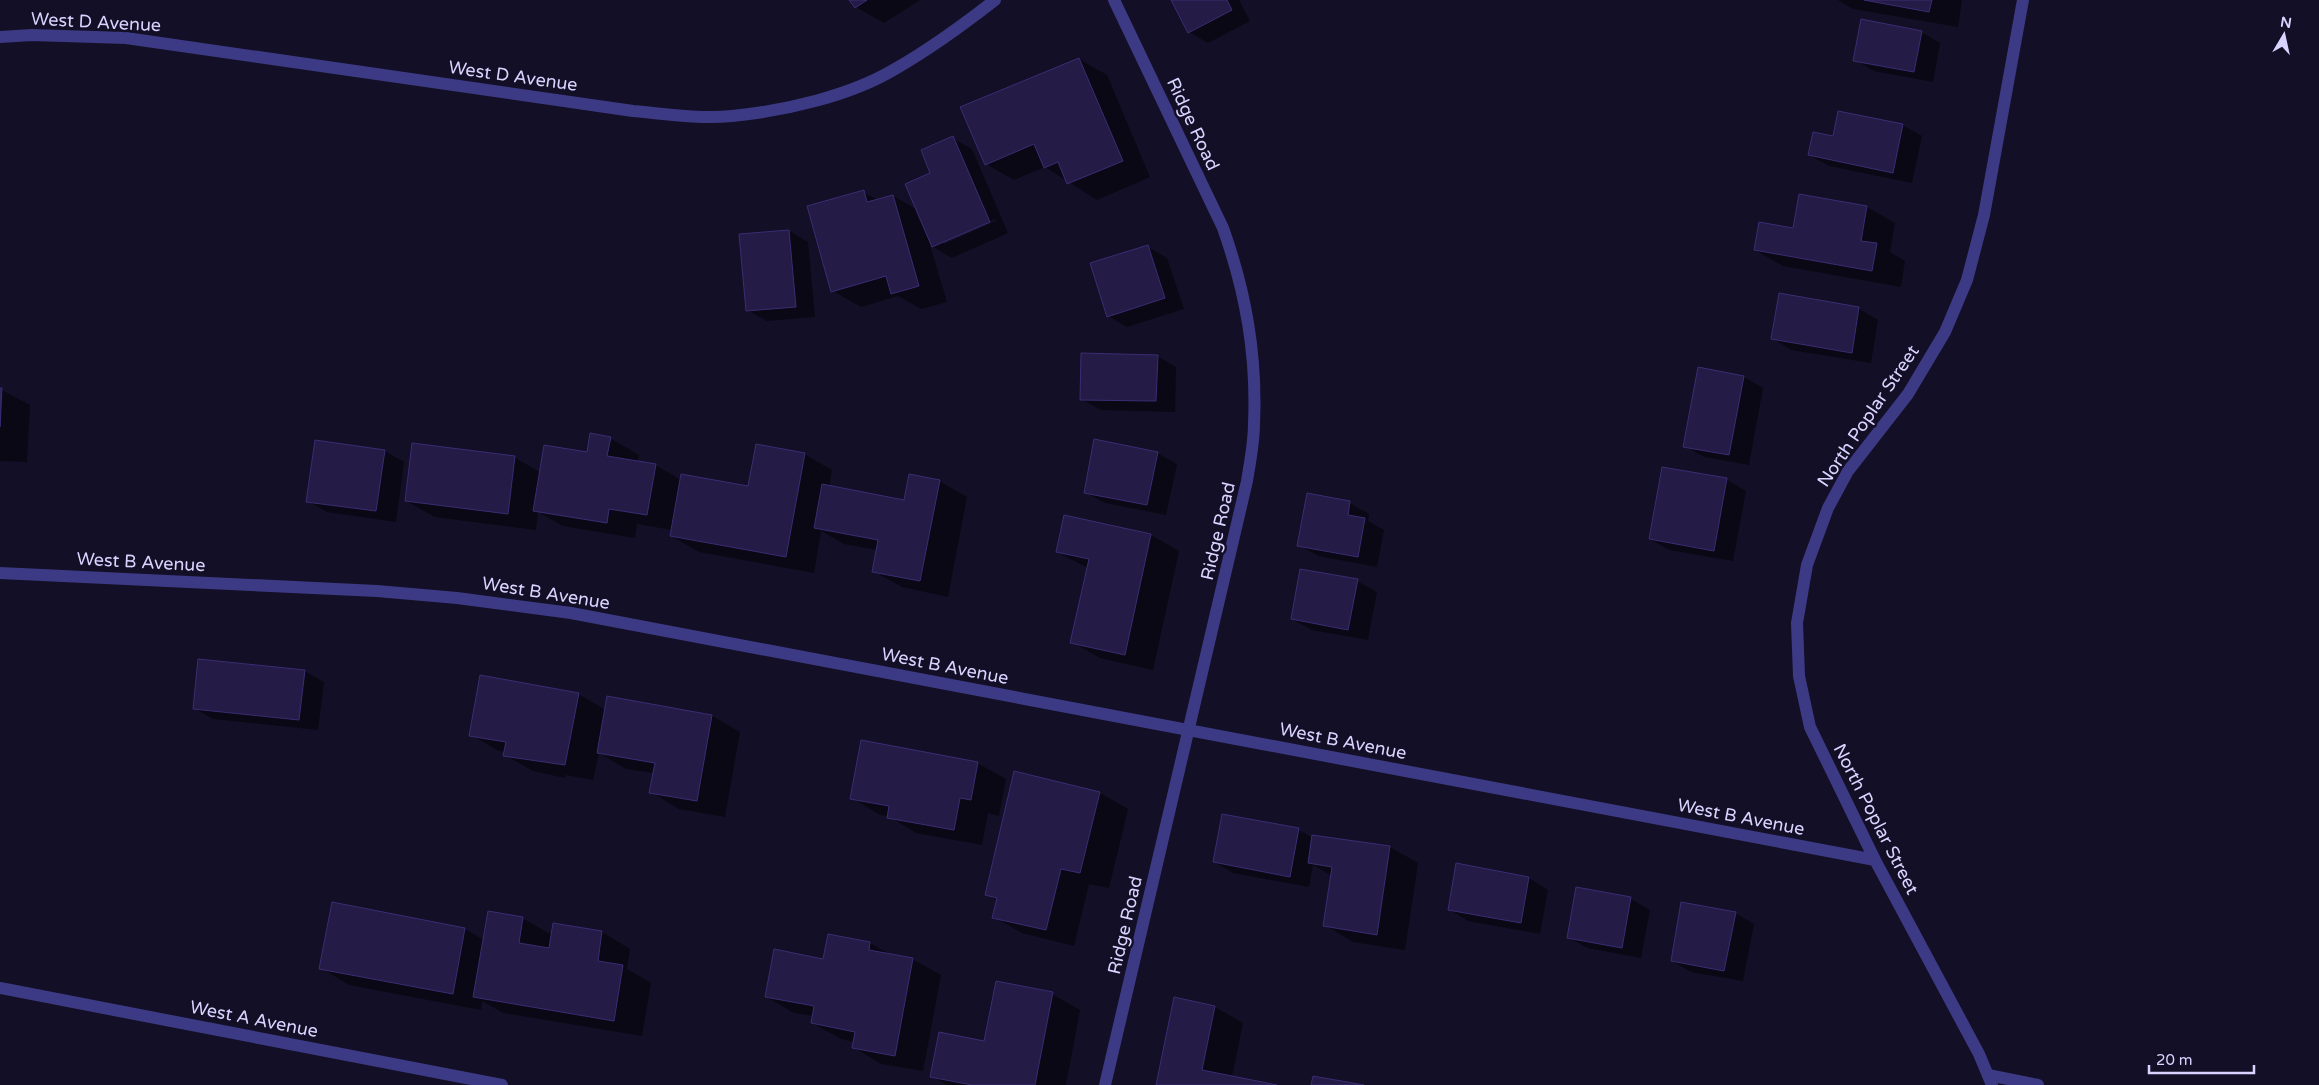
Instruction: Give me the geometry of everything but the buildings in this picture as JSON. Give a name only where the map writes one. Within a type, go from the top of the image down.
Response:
[{"type":"street","name":"West D Avenue","points":[[0,37],[32,35],[126,38],[633,111],[684,116],[732,116],[798,105],[857,88],[894,70],[957,30],[995,0]]},
{"type":"street","name":"Ridge Road","points":[[1105,1085],[1248,481],[1254,425],[1254,360],[1247,309],[1223,228],[1114,0]]},
{"type":"street","name":"North Poplar Street","points":[[1990,1080],[1979,1054],[1875,860],[1810,727],[1798,676],[1797,623],[1807,565],[1828,508],[1848,471],[1908,394],[1945,332],[1967,280],[1984,215],[2023,0]]},
{"type":"street","name":"West B Avenue","points":[[0,573],[377,591],[457,598],[571,613],[1875,860]]},
{"type":"street","name":"West A Avenue","points":[[0,988],[502,1085]]},
{"type":"street","points":[[1990,1080],[2038,1085]]}]
